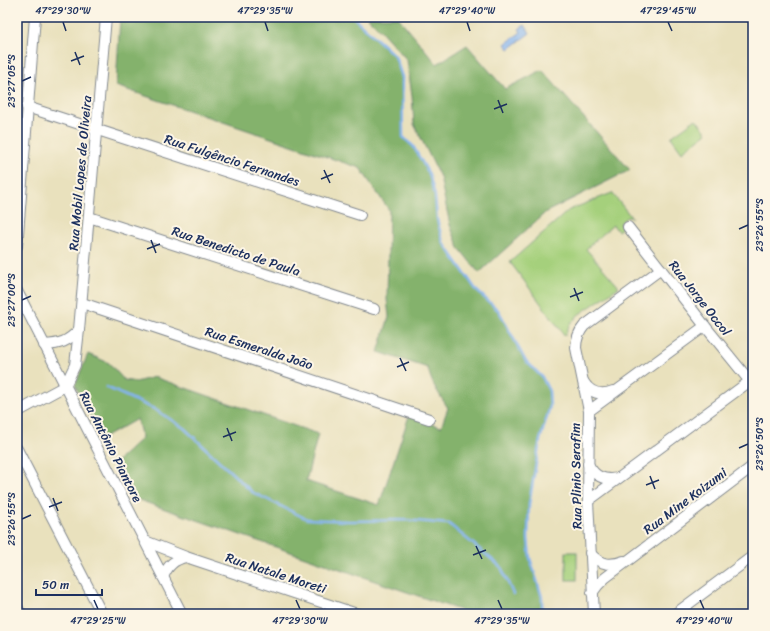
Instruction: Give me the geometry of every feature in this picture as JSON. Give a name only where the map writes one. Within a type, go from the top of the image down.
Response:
[{"type":"main road","points":[[17,609],[20,614]]},
{"type":"street","points":[[17,246],[35,17]]},
{"type":"street","name":"Rua Mobil Lopes de Oliveira","points":[[65,386],[75,365],[80,330],[106,17]]},
{"type":"street","name":"Rua Fulgêncio Fernandes","points":[[27,107],[360,215]]},
{"type":"street","name":"Rua Benedicto de Paula","points":[[89,217],[374,309]]},
{"type":"street","name":"Rua Jorge Occol","points":[[628,228],[751,383]]},
{"type":"street","name":"Rua Plinio Serafim","points":[[594,614],[588,501],[589,411],[576,348],[576,340],[579,332],[584,326],[661,269]]},
{"type":"street","name":"Rua Antônio Piantore","points":[[17,291],[182,614]]},
{"type":"street","name":"Rua Esmeralda João","points":[[82,303],[429,418]]},
{"type":"street","points":[[589,411],[705,326]]},
{"type":"street","points":[[44,345],[58,344],[70,339],[80,330]]},
{"type":"street","points":[[583,381],[589,389],[601,394],[607,394],[619,389]]},
{"type":"street","points":[[588,501],[751,383]]},
{"type":"street","points":[[17,412],[65,386]]},
{"type":"street","points":[[17,449],[102,614]]},
{"type":"street","points":[[588,464],[593,473],[602,478],[610,480],[618,478]]},
{"type":"street","name":"Rua Mine Koizumi","points":[[592,593],[605,578],[753,466]]},
{"type":"street","name":"Rua Natale Moreti","points":[[146,541],[186,557],[357,614]]},
{"type":"street","name":"Rua Mine Koizumi","points":[[590,553],[597,561],[605,563],[618,563],[633,557]]},
{"type":"street","points":[[674,614],[753,556]]},
{"type":"street","points":[[163,577],[170,565],[177,560],[186,557]]},
{"type":"green space","points":[[120,17],[353,17],[395,56],[402,77],[403,137],[413,146],[429,174],[435,196],[437,219],[443,242],[477,291],[499,311],[525,360],[542,377],[549,391],[550,406],[540,440],[529,504],[528,538],[530,558],[542,597],[542,614],[471,614],[130,497],[114,464],[142,438],[137,419],[100,440],[75,385],[88,354],[109,363],[124,380],[136,382],[154,377],[318,434],[306,481],[379,505],[409,416],[441,427],[448,408],[429,374],[428,368],[378,352],[389,317],[387,299],[389,210],[360,168],[116,86]]},
{"type":"green space","points":[[367,17],[398,17],[437,64],[467,45],[505,89],[542,70],[630,170],[546,212],[479,273],[459,248],[450,225],[440,177],[414,124],[407,60]]},
{"type":"green space","points":[[696,119],[707,133],[682,152],[671,137]]},
{"type":"green space","points":[[612,193],[632,218],[627,217],[622,221],[620,224],[622,228],[618,231],[613,225],[586,249],[619,287],[578,315],[569,326],[565,336],[510,262],[569,210]]},
{"type":"green space","points":[[566,552],[577,552],[577,580],[566,580]]},
{"type":"water","points":[[525,25],[530,33],[509,49],[505,44],[521,32],[519,29]]},
{"type":"waterway","points":[[353,17],[395,56],[402,77],[403,137],[413,146],[429,174],[435,196],[437,219],[443,242],[477,291],[499,311],[525,360],[542,377],[549,391],[550,406],[540,440],[529,504],[528,538],[530,558],[542,597],[542,614]]},
{"type":"waterway","points":[[106,387],[154,409],[184,428],[252,492],[307,519],[350,521],[405,520],[449,524],[501,567],[513,594]]}]
